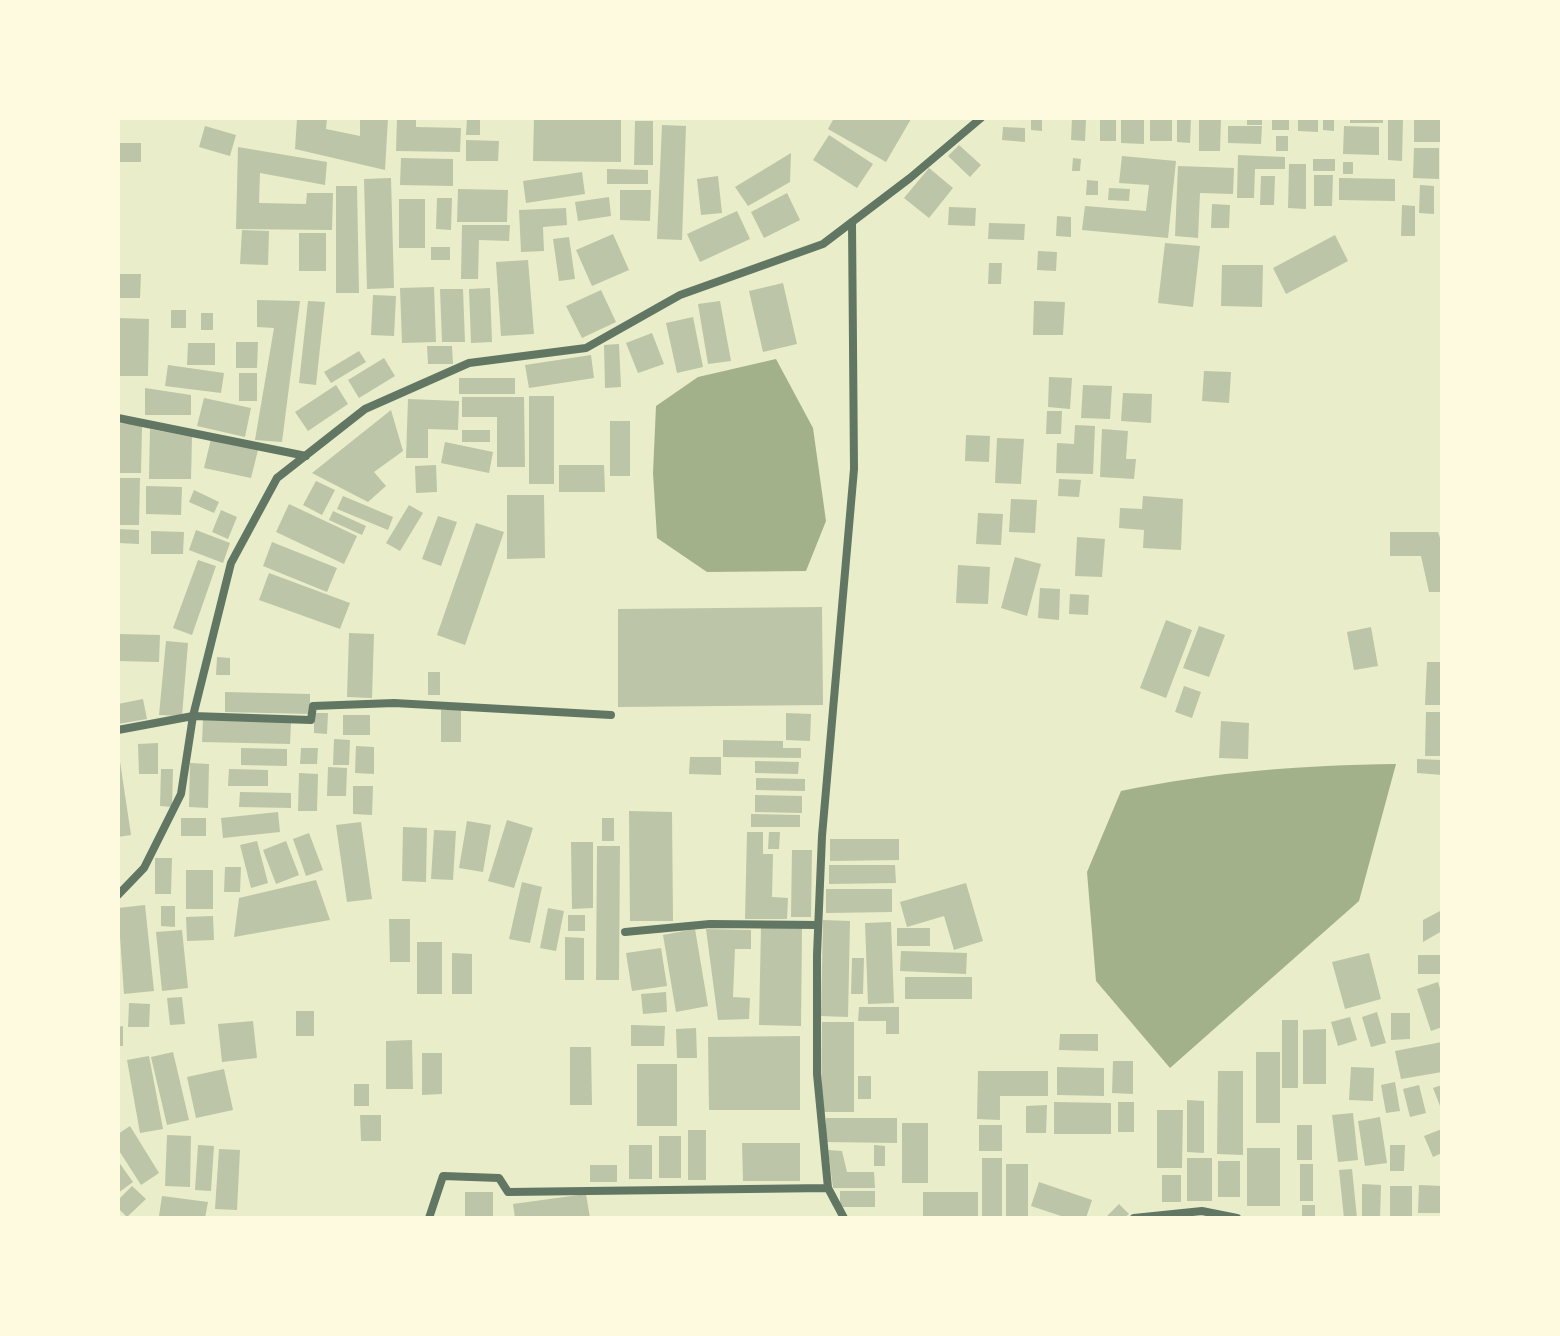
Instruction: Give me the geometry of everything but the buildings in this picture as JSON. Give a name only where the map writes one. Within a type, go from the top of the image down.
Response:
[{"type":"street","points":[[118,895],[144,868],[181,794],[193,716],[231,563],[277,478],[365,409],[469,363],[586,348],[680,295],[823,244],[981,118]]},
{"type":"street","points":[[844,1218],[828,1188],[817,1074],[818,925],[822,836],[854,469],[852,222]]},
{"type":"street","points":[[118,418],[306,456]]},
{"type":"street","points":[[118,730],[193,716],[311,720],[313,706],[394,703],[611,715]]},
{"type":"street","points":[[625,932],[710,924],[818,925]]},
{"type":"street","points":[[429,1218],[443,1176],[499,1178],[508,1192],[828,1188]]},
{"type":"street","points":[[1134,1218],[1202,1211],[1237,1218]]},
{"type":"shaded area","points":[[776,359],[813,428],[826,521],[806,571],[707,572],[657,538],[653,473],[656,406],[698,377]]},
{"type":"shaded area","points":[[1396,764],[1359,901],[1170,1068],[1096,981],[1087,872],[1121,791],[1258,771]]}]
